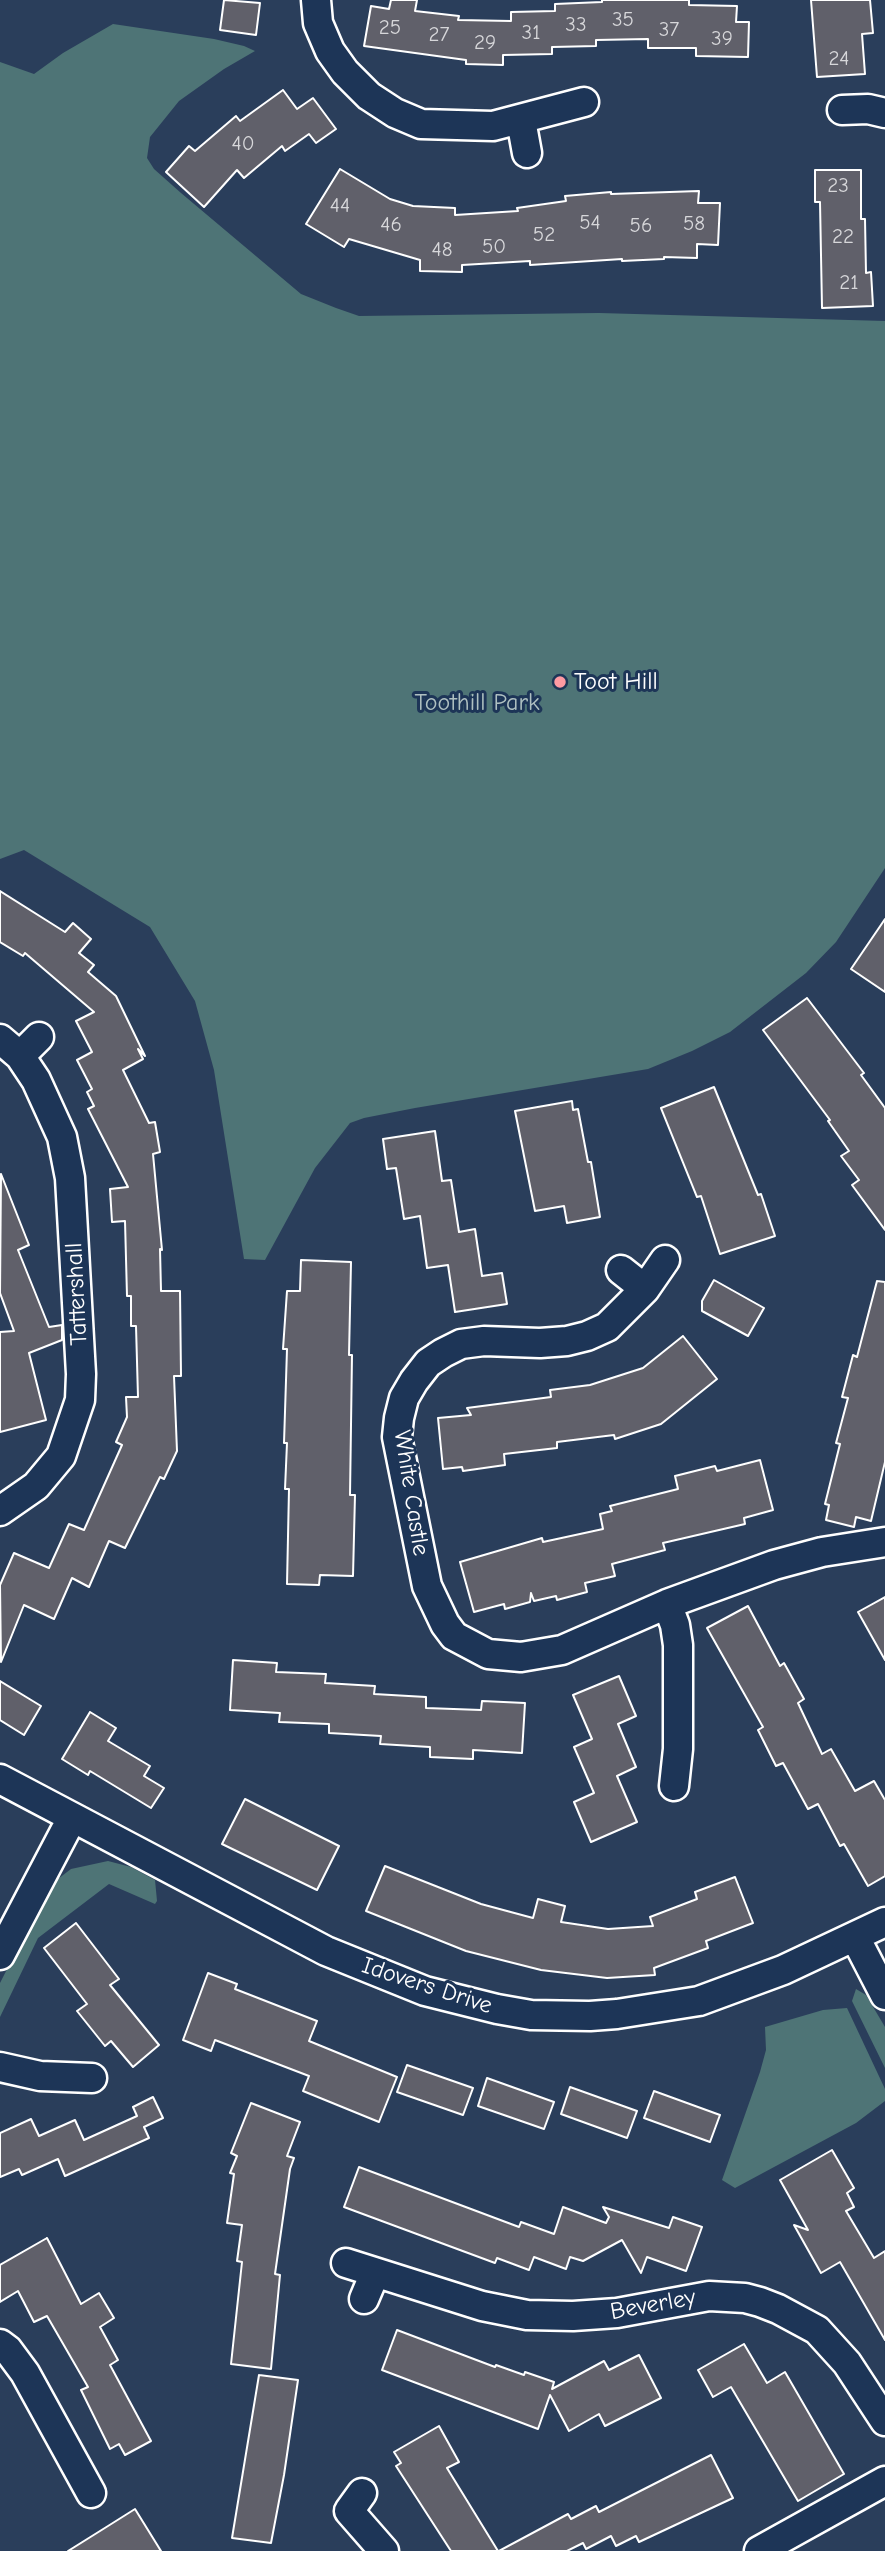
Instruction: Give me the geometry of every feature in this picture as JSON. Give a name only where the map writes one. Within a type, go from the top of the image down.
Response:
[{"type":"street","points":[[316,0],[318,23],[330,51],[345,72],[369,96],[395,113],[421,124],[494,126],[584,102]]},
{"type":"street","points":[[842,110],[868,109],[885,113]]},
{"type":"street","points":[[521,120],[527,153]]},
{"type":"street","name":"Tattershall","points":[[0,1511],[36,1486],[61,1456],[80,1400],[81,1374],[70,1178],[62,1137],[20,1044]]},
{"type":"street","name":"White Castle","points":[[665,1260],[645,1289],[607,1327],[567,1341],[484,1341],[461,1344],[428,1363],[404,1398],[397,1437],[427,1586],[443,1622],[454,1636],[488,1654],[521,1657],[562,1650],[667,1604],[786,1562],[821,1552],[885,1542]]},
{"type":"street","points":[[621,1270],[645,1289]]},
{"type":"street","points":[[667,1604],[675,1625],[677,1645],[678,1749],[674,1786]]},
{"type":"street","points":[[0,1779],[72,1818],[0,1955]]},
{"type":"street","name":"Idovers Drive","points":[[72,1818],[350,1962],[434,1994],[508,2011],[558,2016],[603,2015],[699,2001],[783,1970],[885,1922]]},
{"type":"street","points":[[855,1937],[885,1994]]},
{"type":"street","points":[[0,2067],[40,2076],[92,2078]]},
{"type":"street","name":"Beverley","points":[[346,2263],[502,2311],[547,2316],[617,2313],[709,2296],[745,2298],[760,2302],[788,2313],[817,2330],[848,2363],[885,2421]]},
{"type":"street","points":[[363,2299],[375,2273]]},
{"type":"street","points":[[0,2344],[8,2350],[24,2372],[91,2493]]},
{"type":"street","points":[[759,2551],[885,2481]]},
{"type":"street","points":[[362,2493],[349,2511],[384,2551]]},
{"type":"green space","name":"Toothill Park","points":[[113,24],[214,39],[255,51],[179,101],[150,137],[147,158],[154,169],[181,193],[301,294],[336,308],[359,316],[599,313],[885,321],[885,868],[836,942],[806,973],[730,1032],[692,1051],[648,1069],[415,1108],[350,1123],[315,1168],[265,1260],[244,1259],[214,1070],[195,1001],[150,927],[24,850],[0,859],[0,62],[34,74],[63,53]]},
{"type":"green space","points":[[108,1861],[131,1867],[155,1880],[155,1904],[109,1884],[38,1938],[0,2017],[0,1983],[50,1885],[71,1869]]},
{"type":"green space","points":[[856,1989],[866,1995],[885,2027],[885,2068],[852,2001]]},
{"type":"green space","points":[[847,2008],[885,2089],[885,2101],[856,2123],[735,2188],[722,2180],[760,2072],[766,2050],[765,2027],[823,2010]]},
{"type":"building","points":[[224,0],[260,3],[256,35],[220,30]]},
{"type":"building","points":[[391,0],[417,0],[415,11],[459,16],[458,20],[511,21],[511,12],[555,11],[555,4],[602,0],[689,0],[689,5],[737,6],[736,22],[749,22],[748,57],[696,56],[696,48],[648,48],[648,39],[596,40],[596,46],[552,47],[552,54],[503,55],[503,65],[466,64],[466,60],[364,46],[371,6],[389,9]]},
{"type":"building","points":[[811,0],[870,0],[873,33],[862,34],[865,74],[817,77]]},
{"type":"building","points":[[283,90],[297,109],[313,98],[336,129],[316,143],[309,134],[285,151],[282,146],[244,178],[237,170],[204,207],[166,172],[189,146],[195,151],[236,116],[240,121]]},
{"type":"building","points":[[340,169],[390,199],[413,206],[455,208],[455,215],[518,211],[517,208],[566,201],[565,196],[611,192],[699,191],[698,203],[720,203],[718,245],[697,244],[697,258],[664,257],[530,265],[530,261],[462,265],[462,272],[420,271],[420,260],[349,239],[344,247],[306,224]]},
{"type":"building","points":[[815,170],[861,170],[861,219],[865,219],[866,273],[871,272],[873,306],[822,308],[820,202],[815,202]]},
{"type":"building","points":[[0,891],[65,932],[73,923],[91,939],[79,953],[94,965],[88,972],[116,996],[145,1056],[138,1049],[143,1059],[123,1070],[149,1123],[155,1122],[160,1152],[153,1154],[162,1250],[160,1249],[161,1291],[180,1291],[181,1376],[174,1376],[177,1451],[164,1479],[160,1477],[125,1548],[109,1541],[89,1587],[72,1578],[54,1619],[24,1605],[1,1662],[0,1585],[14,1553],[49,1568],[69,1524],[84,1530],[122,1445],[116,1442],[127,1417],[126,1397],[138,1397],[136,1326],[131,1326],[131,1296],[127,1296],[125,1221],[112,1222],[110,1189],[128,1187],[88,1109],[94,1106],[87,1092],[92,1089],[77,1060],[92,1052],[76,1021],[94,1012],[25,953],[23,956],[0,942]]},
{"type":"building","points":[[885,919],[885,992],[851,969]]},
{"type":"building","points":[[807,998],[864,1073],[861,1075],[885,1108],[885,1230],[852,1185],[859,1180],[841,1156],[849,1151],[828,1121],[830,1120],[763,1030]]},
{"type":"building","points":[[714,1087],[758,1195],[761,1194],[775,1236],[720,1254],[701,1196],[697,1197],[661,1108]]},
{"type":"building","points":[[572,1101],[573,1110],[578,1109],[588,1162],[591,1162],[600,1217],[567,1223],[564,1206],[535,1211],[515,1111]]},
{"type":"building","points":[[435,1131],[442,1181],[451,1180],[459,1232],[475,1229],[482,1276],[502,1273],[507,1304],[455,1312],[448,1265],[427,1268],[420,1216],[404,1219],[396,1168],[387,1169],[383,1139]]},
{"type":"building","points":[[1,1174],[29,1245],[18,1250],[49,1327],[62,1325],[62,1340],[29,1353],[46,1420],[0,1432],[0,1332],[14,1331],[0,1293]]},
{"type":"building","points":[[301,1260],[351,1262],[349,1355],[352,1355],[350,1495],[355,1495],[353,1576],[320,1575],[319,1585],[287,1584],[289,1489],[285,1489],[287,1443],[284,1443],[287,1349],[283,1349],[287,1291],[300,1291]]},
{"type":"building","points":[[714,1280],[764,1308],[748,1336],[702,1311],[702,1301]]},
{"type":"building","points":[[877,1281],[885,1282],[885,1462],[871,1521],[856,1517],[854,1527],[826,1520],[829,1505],[825,1504],[840,1444],[836,1443],[848,1398],[842,1397],[853,1355],[857,1357]]},
{"type":"building","points":[[683,1336],[717,1379],[661,1424],[615,1439],[614,1435],[557,1442],[557,1448],[504,1454],[505,1465],[463,1471],[462,1467],[443,1469],[438,1418],[471,1415],[467,1408],[551,1397],[550,1390],[590,1385],[643,1368]]},
{"type":"building","points":[[760,1460],[773,1510],[744,1518],[745,1524],[663,1543],[665,1550],[612,1564],[615,1576],[585,1583],[587,1592],[557,1600],[556,1596],[534,1601],[531,1593],[530,1602],[505,1609],[504,1604],[474,1612],[460,1562],[542,1538],[543,1542],[603,1529],[600,1514],[612,1511],[610,1506],[678,1489],[675,1476],[715,1466],[717,1471]]},
{"type":"building","points":[[885,1597],[885,1660],[858,1612]]},
{"type":"building","points":[[748,1606],[780,1666],[784,1663],[804,1699],[798,1703],[822,1754],[831,1749],[855,1791],[874,1781],[885,1800],[885,1876],[868,1886],[844,1844],[840,1846],[818,1804],[808,1809],[783,1763],[776,1766],[758,1730],[763,1727],[707,1628]]},
{"type":"building","points":[[233,1660],[277,1663],[276,1672],[326,1674],[325,1683],[375,1686],[374,1694],[426,1697],[426,1708],[481,1710],[482,1701],[525,1703],[522,1753],[473,1750],[473,1759],[430,1757],[430,1747],[380,1744],[381,1736],[329,1733],[329,1724],[279,1722],[280,1713],[230,1710]]},
{"type":"building","points":[[619,1676],[636,1716],[618,1724],[636,1767],[617,1776],[637,1822],[591,1842],[574,1802],[594,1793],[574,1747],[592,1739],[573,1695]]},
{"type":"building","points":[[0,1681],[41,1706],[24,1735],[0,1720]]},
{"type":"building","points":[[90,1712],[116,1728],[108,1741],[150,1766],[144,1776],[164,1788],[151,1808],[90,1771],[88,1775],[62,1759]]},
{"type":"building","points":[[245,1799],[339,1846],[317,1890],[222,1844]]},
{"type":"building","points":[[385,1866],[481,1904],[533,1918],[538,1899],[565,1906],[561,1922],[608,1929],[653,1926],[650,1917],[697,1899],[695,1892],[735,1877],[753,1923],[706,1941],[708,1948],[654,1968],[655,1975],[607,1978],[541,1970],[466,1951],[366,1911]]},
{"type":"building","points":[[76,1923],[119,1979],[110,1985],[159,2045],[133,2067],[111,2041],[105,2046],[77,2011],[87,2004],[44,1948]]},
{"type":"building","points":[[208,1973],[237,1984],[235,1989],[317,2021],[309,2041],[397,2077],[379,2122],[303,2091],[309,2076],[215,2040],[211,2051],[183,2040]]},
{"type":"building","points":[[407,2065],[473,2088],[463,2115],[397,2092]]},
{"type":"building","points":[[487,2078],[554,2102],[544,2129],[478,2106]]},
{"type":"building","points":[[570,2087],[637,2111],[627,2138],[561,2114]]},
{"type":"building","points":[[654,2091],[720,2115],[710,2142],[644,2118]]},
{"type":"building","points":[[153,2097],[163,2118],[144,2127],[149,2138],[65,2176],[58,2159],[22,2175],[19,2169],[0,2177],[0,2133],[31,2119],[39,2136],[75,2120],[84,2140],[137,2116],[133,2107]]},
{"type":"building","points":[[251,2103],[300,2122],[287,2156],[294,2158],[290,2169],[275,2274],[280,2275],[271,2369],[231,2364],[242,2262],[237,2261],[242,2225],[227,2223],[234,2174],[230,2173],[237,2156],[231,2153]]},
{"type":"building","points":[[832,2150],[854,2188],[847,2193],[854,2207],[846,2211],[874,2258],[885,2251],[885,2340],[840,2262],[821,2273],[794,2225],[808,2230],[780,2180]]},
{"type":"building","points":[[359,2167],[519,2227],[521,2222],[554,2234],[563,2207],[606,2223],[609,2217],[603,2207],[669,2228],[673,2217],[702,2227],[686,2271],[647,2257],[641,2273],[622,2240],[583,2261],[570,2257],[566,2269],[534,2257],[529,2270],[497,2258],[495,2263],[344,2207]]},
{"type":"building","points":[[47,2238],[81,2304],[99,2293],[114,2318],[100,2327],[118,2360],[110,2365],[151,2441],[125,2455],[119,2444],[110,2449],[81,2390],[88,2387],[47,2316],[34,2322],[18,2291],[0,2302],[0,2265]]},
{"type":"building","points":[[397,2330],[495,2367],[496,2365],[524,2375],[525,2372],[554,2382],[552,2389],[604,2361],[609,2370],[639,2355],[661,2398],[605,2426],[599,2414],[569,2431],[550,2395],[538,2429],[382,2370]]},
{"type":"building","points":[[744,2344],[767,2383],[785,2372],[844,2474],[798,2501],[731,2387],[713,2397],[698,2370]]},
{"type":"building","points":[[259,2375],[298,2380],[271,2543],[232,2538]]},
{"type":"building","points":[[439,2426],[459,2462],[447,2468],[498,2551],[451,2551],[396,2466],[401,2463],[394,2452]]},
{"type":"building","points":[[711,2455],[733,2498],[639,2542],[636,2536],[616,2546],[611,2536],[586,2549],[583,2543],[567,2551],[499,2551],[568,2514],[571,2519],[596,2506],[599,2512]]},
{"type":"building","points":[[135,2509],[161,2551],[68,2551],[108,2526]]},
{"type":"place","name":"Toot Hill","points":[[560,682]]}]
